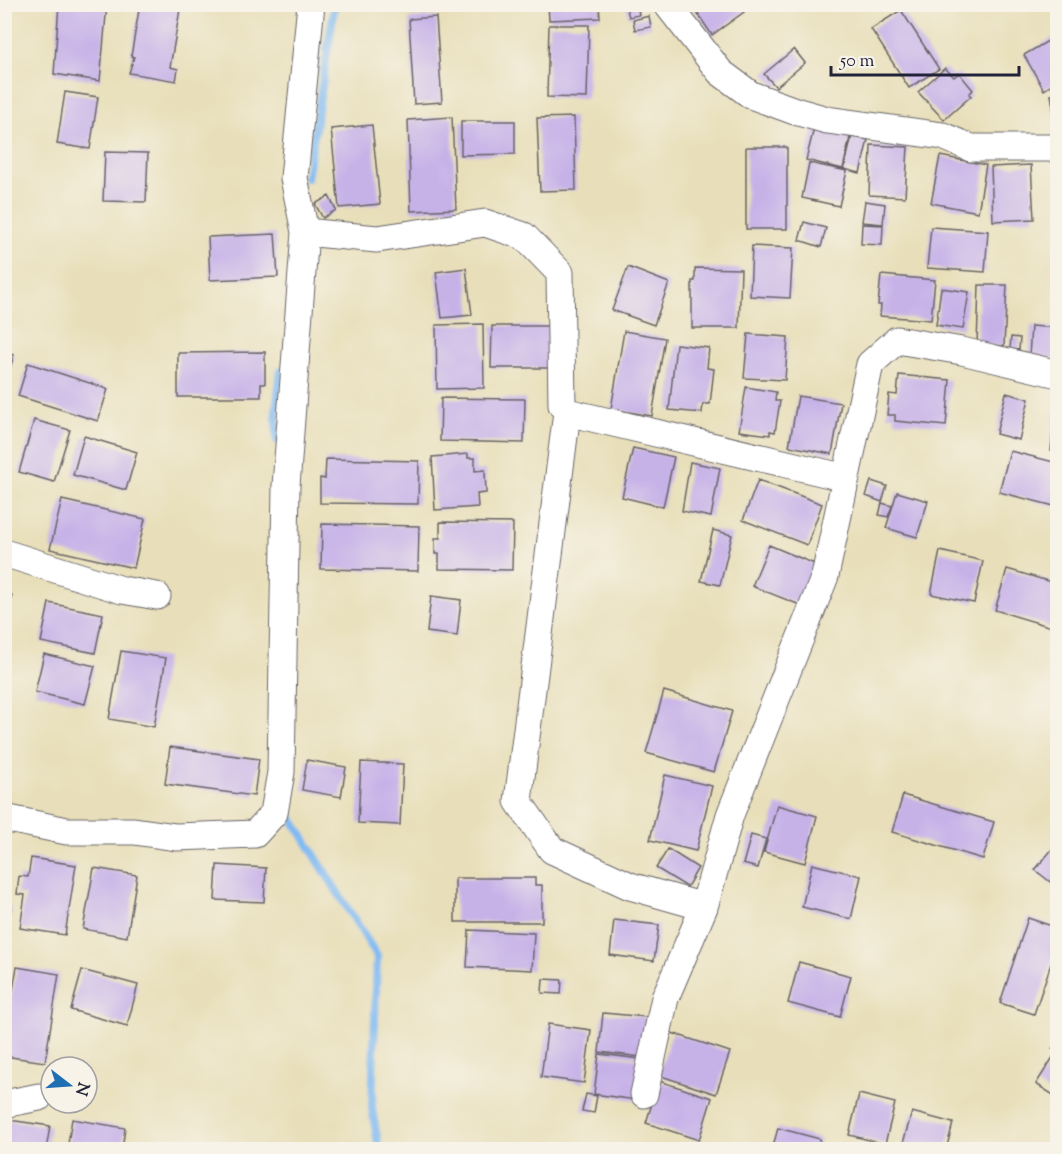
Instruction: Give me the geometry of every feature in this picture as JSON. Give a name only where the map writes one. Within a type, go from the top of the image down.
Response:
[{"type":"street","points":[[4,818],[67,831],[135,831],[176,837],[255,834],[274,813],[281,772],[286,486],[305,232],[294,178],[311,4]]},
{"type":"street","points":[[668,4],[720,72],[751,95],[827,120],[943,136],[971,148],[1058,148]]},
{"type":"street","points":[[305,232],[377,239],[485,223],[524,236],[560,273],[562,405],[567,412],[846,478]]},
{"type":"street","points":[[644,1094],[665,998],[704,907],[730,815],[825,576],[870,364],[897,340],[963,351],[1058,374]]},
{"type":"street","points":[[567,412],[518,801],[552,850],[630,886],[704,907]]},
{"type":"street","points":[[4,553],[122,590],[157,596]]},
{"type":"street","points":[[4,1104],[39,1096]]},
{"type":"building","points":[[59,4],[107,4],[100,81],[54,74]]},
{"type":"building","points":[[140,4],[181,4],[170,67],[178,69],[176,81],[129,73],[134,57],[131,56]]},
{"type":"building","points":[[548,4],[599,4],[600,18],[549,20]]},
{"type":"building","points":[[637,4],[639,15],[629,17],[626,6]]},
{"type":"building","points":[[691,4],[739,4],[744,12],[712,35]]},
{"type":"building","points":[[901,10],[939,69],[909,88],[871,29]]},
{"type":"building","points":[[649,16],[651,27],[635,30],[633,20]]},
{"type":"building","points":[[436,17],[442,102],[414,104],[409,19]]},
{"type":"building","points":[[549,25],[589,25],[587,98],[547,97]]},
{"type":"building","points":[[1058,35],[1058,81],[1044,90],[1024,55]]},
{"type":"building","points":[[794,49],[805,63],[776,87],[764,74]]},
{"type":"building","points":[[945,68],[954,77],[959,73],[973,90],[969,94],[971,96],[944,120],[918,92]]},
{"type":"building","points":[[65,92],[98,97],[90,149],[57,144]]},
{"type":"building","points":[[1058,94],[1058,124],[1056,124],[1051,95]]},
{"type":"building","points":[[452,117],[456,209],[411,211],[408,120]]},
{"type":"building","points":[[574,117],[576,190],[540,191],[537,118]]},
{"type":"building","points":[[461,121],[515,121],[515,154],[461,155]]},
{"type":"building","points":[[372,125],[380,204],[339,208],[331,129]]},
{"type":"building","points":[[814,128],[850,137],[843,169],[806,160]]},
{"type":"building","points":[[852,136],[868,140],[860,173],[844,169]]},
{"type":"building","points":[[871,145],[908,147],[905,197],[869,195]]},
{"type":"building","points":[[746,147],[787,147],[787,229],[746,229]]},
{"type":"building","points":[[105,152],[148,153],[146,202],[103,201]]},
{"type":"building","points":[[940,156],[986,165],[978,212],[931,203]]},
{"type":"building","points":[[809,163],[847,171],[839,206],[802,198]]},
{"type":"building","points":[[1031,165],[1034,219],[993,221],[991,167]]},
{"type":"building","points":[[329,196],[336,210],[323,218],[315,204]]},
{"type":"building","points":[[865,201],[885,204],[883,224],[862,222]]},
{"type":"building","points":[[804,222],[826,228],[821,247],[799,240]]},
{"type":"building","points":[[862,224],[883,225],[882,245],[861,244]]},
{"type":"building","points":[[931,227],[988,231],[985,272],[927,268]]},
{"type":"building","points":[[275,234],[278,277],[210,280],[208,237]]},
{"type":"building","points":[[752,246],[793,248],[790,298],[750,296]]},
{"type":"building","points":[[628,267],[669,283],[654,325],[612,310]]},
{"type":"building","points":[[466,268],[472,315],[442,318],[436,272]]},
{"type":"building","points":[[695,268],[741,269],[739,328],[692,328],[692,281],[695,281]]},
{"type":"building","points":[[881,275],[935,280],[931,320],[880,316],[881,305],[878,305]]},
{"type":"building","points":[[979,285],[1007,285],[1004,346],[977,345]]},
{"type":"building","points":[[941,288],[969,292],[963,329],[936,325]]},
{"type":"building","points":[[483,324],[484,388],[437,389],[436,325]]},
{"type":"building","points":[[492,326],[549,326],[548,368],[491,368]]},
{"type":"building","points":[[1031,326],[1058,328],[1058,359],[1029,357]]},
{"type":"building","points":[[624,331],[665,338],[652,416],[611,409]]},
{"type":"building","points":[[748,334],[788,337],[785,380],[744,378]]},
{"type":"building","points":[[1011,337],[1020,338],[1019,350],[1010,349]]},
{"type":"building","points":[[676,344],[709,348],[707,368],[714,369],[710,404],[703,404],[702,413],[669,410]]},
{"type":"building","points":[[4,352],[14,355],[5,385],[4,385]]},
{"type":"building","points":[[265,352],[265,384],[261,384],[261,397],[178,397],[178,353]]},
{"type":"building","points":[[28,363],[108,389],[98,421],[18,396]]},
{"type":"building","points":[[899,375],[950,380],[946,426],[895,421],[895,415],[887,415],[889,394],[897,395]]},
{"type":"building","points":[[746,387],[776,392],[775,401],[780,401],[775,432],[770,431],[770,435],[739,431]]},
{"type":"building","points":[[1006,393],[1029,399],[1019,440],[996,434]]},
{"type":"building","points":[[798,396],[841,403],[832,454],[789,446]]},
{"type":"building","points":[[441,398],[525,399],[524,443],[440,441]]},
{"type":"building","points":[[1055,408],[1058,408],[1058,452],[1051,451]]},
{"type":"building","points":[[34,420],[70,430],[54,482],[19,472]]},
{"type":"building","points":[[84,436],[137,452],[126,490],[73,475]]},
{"type":"building","points":[[633,448],[674,457],[663,507],[622,497]]},
{"type":"building","points":[[1010,451],[1058,463],[1058,507],[999,492]]},
{"type":"building","points":[[468,454],[468,458],[475,458],[475,471],[485,470],[486,493],[477,494],[478,507],[435,510],[432,457]]},
{"type":"building","points":[[326,459],[419,461],[418,504],[320,503],[320,478],[325,479]]},
{"type":"building","points":[[690,462],[720,468],[711,517],[682,511]]},
{"type":"building","points":[[758,480],[822,504],[807,545],[743,520]]},
{"type":"building","points":[[871,481],[887,486],[882,502],[866,496]]},
{"type":"building","points":[[897,492],[928,501],[917,537],[886,528]]},
{"type":"building","points":[[62,500],[145,519],[134,568],[50,549]]},
{"type":"building","points":[[882,503],[892,506],[888,517],[879,515]]},
{"type":"building","points":[[440,522],[513,523],[512,570],[439,569],[439,554],[435,554],[435,538],[440,538]]},
{"type":"building","points":[[322,524],[419,526],[418,571],[321,569]]},
{"type":"building","points":[[713,530],[732,535],[720,585],[701,581]]},
{"type":"building","points":[[769,545],[817,565],[800,605],[752,586]]},
{"type":"building","points":[[940,551],[983,561],[974,603],[931,594]]},
{"type":"building","points":[[1007,569],[1058,584],[1058,629],[995,610]]},
{"type":"building","points":[[4,593],[12,595],[5,624],[4,624]]},
{"type":"building","points":[[431,596],[461,600],[457,636],[427,632]]},
{"type":"building","points":[[49,603],[103,614],[95,653],[41,642]]},
{"type":"building","points":[[121,651],[166,658],[154,727],[109,719]]},
{"type":"building","points":[[44,654],[95,666],[85,704],[35,692]]},
{"type":"building","points":[[664,691],[732,711],[714,772],[646,753]]},
{"type":"building","points":[[170,747],[259,759],[254,796],[165,784]]},
{"type":"building","points":[[307,760],[346,767],[341,797],[302,790]]},
{"type":"building","points":[[361,762],[403,764],[400,825],[358,823]]},
{"type":"building","points":[[665,775],[712,786],[696,851],[650,840]]},
{"type":"building","points":[[903,795],[994,822],[983,859],[892,832]]},
{"type":"building","points":[[777,805],[817,816],[805,863],[764,852]]},
{"type":"building","points":[[751,835],[766,839],[758,868],[743,864]]},
{"type":"building","points":[[1058,842],[1058,888],[1035,870]]},
{"type":"building","points":[[668,849],[698,868],[687,887],[656,868]]},
{"type":"building","points":[[31,858],[76,865],[65,935],[20,928],[25,895],[17,894],[19,876],[28,877]]},
{"type":"building","points":[[812,864],[861,876],[851,919],[802,907]]},
{"type":"building","points":[[217,865],[266,868],[264,902],[215,900]]},
{"type":"building","points":[[94,868],[137,875],[127,937],[83,929]]},
{"type":"building","points":[[455,878],[535,878],[535,885],[542,885],[542,922],[455,922]]},
{"type":"building","points":[[4,906],[11,908],[6,936],[4,936]]},
{"type":"building","points":[[1028,918],[1058,928],[1058,943],[1034,1014],[1000,1003]]},
{"type":"building","points":[[614,920],[659,925],[654,961],[610,955]]},
{"type":"building","points":[[469,930],[534,933],[532,970],[467,967]]},
{"type":"building","points":[[799,962],[851,976],[840,1017],[788,1003]]},
{"type":"building","points":[[17,967],[59,974],[46,1055],[39,1055],[39,1061],[4,1056],[4,1040]]},
{"type":"building","points":[[82,970],[138,985],[127,1026],[71,1010]]},
{"type":"building","points":[[543,979],[562,980],[561,994],[542,993]]},
{"type":"building","points":[[603,1013],[647,1017],[642,1057],[599,1052]]},
{"type":"building","points":[[548,1024],[591,1030],[584,1083],[541,1077]]},
{"type":"building","points":[[672,1033],[730,1052],[716,1094],[658,1075]]},
{"type":"building","points":[[1058,1040],[1058,1098],[1036,1084],[1057,1051],[1052,1049]]},
{"type":"building","points":[[599,1054],[641,1059],[636,1100],[594,1094]]},
{"type":"building","points":[[659,1081],[712,1098],[699,1140],[646,1123]]},
{"type":"building","points":[[586,1094],[597,1096],[594,1113],[582,1111]]},
{"type":"building","points":[[859,1094],[895,1103],[885,1144],[849,1135]]},
{"type":"building","points":[[912,1112],[953,1123],[946,1150],[901,1150]]},
{"type":"building","points":[[72,1119],[125,1128],[122,1150],[67,1150]]},
{"type":"building","points":[[9,1120],[50,1126],[46,1150],[5,1150]]},
{"type":"building","points":[[778,1128],[820,1139],[817,1150],[772,1150]]},
{"type":"waterway","points":[[307,178],[335,4]]},
{"type":"waterway","points":[[277,440],[276,412],[281,371]]},
{"type":"waterway","points":[[283,804],[377,956],[372,1108],[379,1150]]}]
